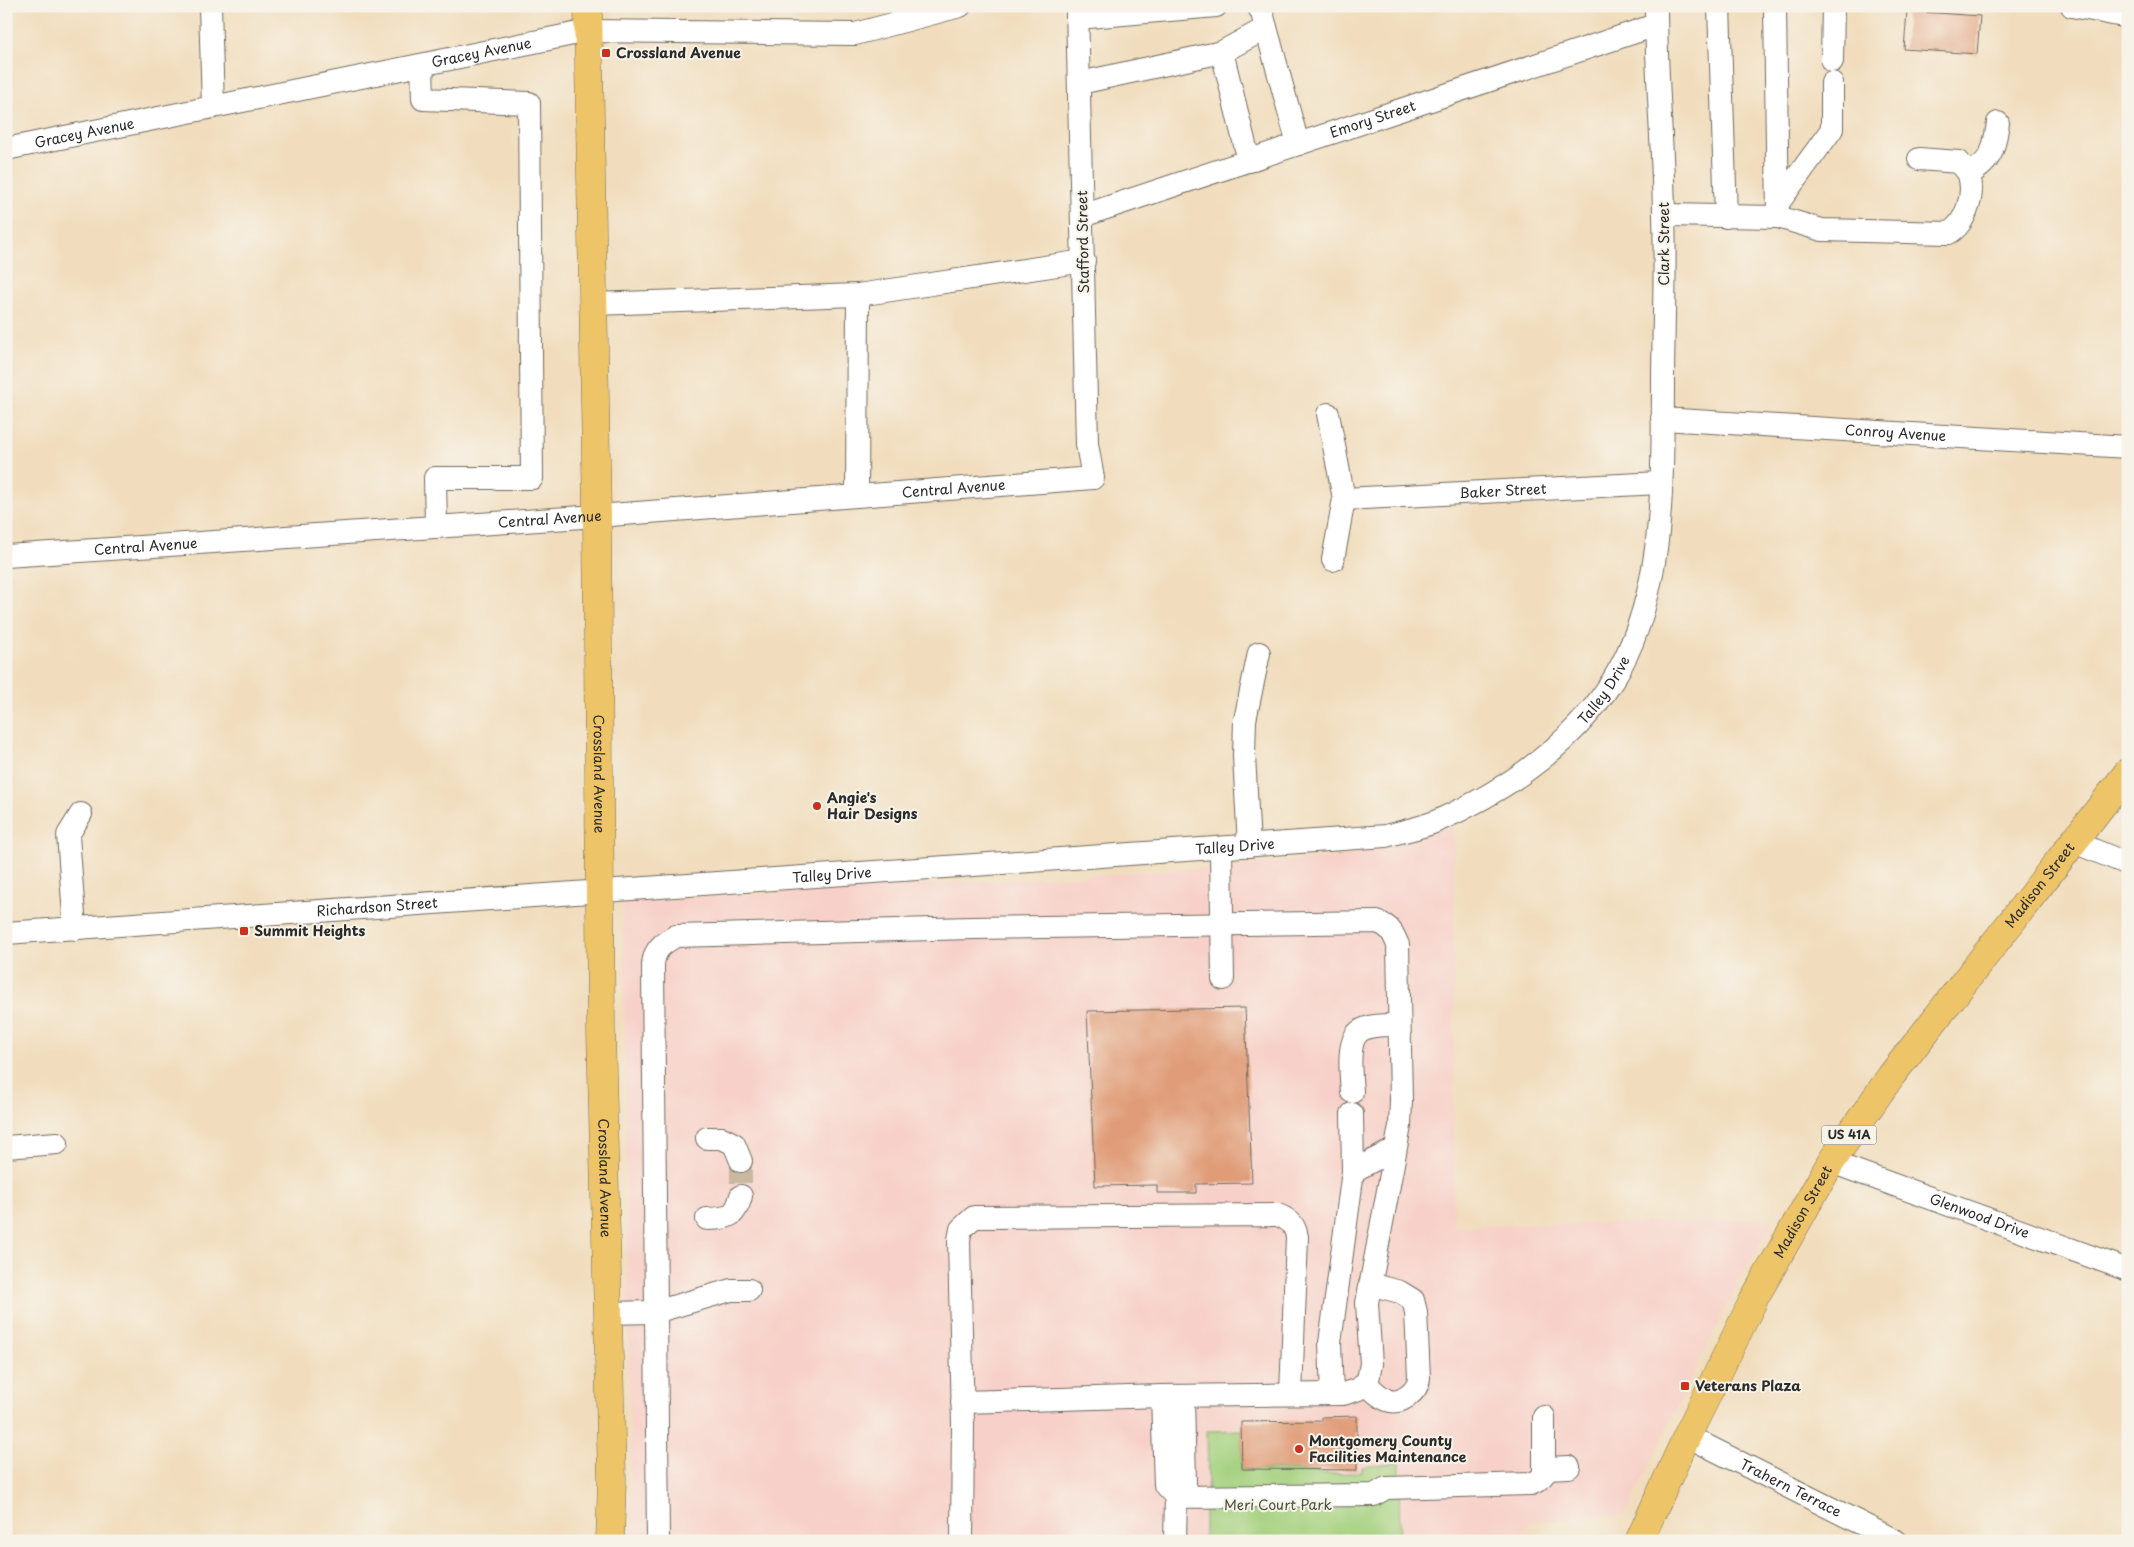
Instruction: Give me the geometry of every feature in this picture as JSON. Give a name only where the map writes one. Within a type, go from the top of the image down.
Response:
[{"type":"main road","name":"Crossland Avenue","points":[[588,18],[597,516],[601,1031],[612,1506],[610,1541]]},
{"type":"main road","name":"Madison Street","points":[[1639,1541],[1687,1436],[1755,1297],[1831,1162],[1891,1076],[2128,772]]},
{"type":"street","points":[[210,6],[213,107]]},
{"type":"street","name":"Gracey Avenue","points":[[6,149],[422,65],[588,18],[855,34],[960,6]]},
{"type":"street","points":[[1077,12],[1216,6]]},
{"type":"street","points":[[1258,6],[1266,28],[1298,144]]},
{"type":"street","points":[[1719,6],[1726,217]]},
{"type":"street","points":[[1775,6],[1779,209]]},
{"type":"street","points":[[1832,61],[1833,6]]},
{"type":"street","points":[[2072,6],[2128,18]]},
{"type":"street","name":"Stafford Street","points":[[1077,12],[1087,444],[1093,478]]},
{"type":"street","name":"Emory Street","points":[[1088,214],[1298,144],[1656,16]]},
{"type":"street","name":"Clark Street","points":[[1656,16],[1664,216],[1660,483]]},
{"type":"street","points":[[1080,83],[1222,52],[1266,28]]},
{"type":"street","points":[[1222,52],[1249,161]]},
{"type":"street","points":[[422,65],[423,99],[529,103],[532,478],[436,478],[436,526]]},
{"type":"street","points":[[1779,209],[1832,129],[1832,83]]},
{"type":"street","points":[[1969,174],[1981,167],[1994,151],[1998,123]]},
{"type":"street","points":[[1664,216],[1726,217],[1779,209],[1822,230],[1949,233],[1957,228],[1968,210],[1969,174],[1959,162],[1919,158]]},
{"type":"street","points":[[593,304],[858,296],[1084,261]]},
{"type":"street","points":[[857,496],[858,296]]},
{"type":"street","points":[[1328,414],[1344,499],[1333,560]]},
{"type":"street","name":"Conroy Avenue","points":[[1662,419],[2128,447]]},
{"type":"street","name":"Central Avenue","points":[[6,556],[597,516],[1093,478]]},
{"type":"street","name":"Baker Street","points":[[1344,499],[1660,483]]},
{"type":"street","name":"Talley Drive","points":[[600,891],[1386,836],[1435,822],[1511,782],[1557,746],[1603,696],[1620,668],[1632,642],[1644,607],[1655,560],[1660,483]]},
{"type":"street","points":[[1249,846],[1244,756],[1245,720],[1259,653]]},
{"type":"street","points":[[75,929],[68,835],[81,814]]},
{"type":"street","points":[[2074,842],[2128,864]]},
{"type":"street","points":[[1221,848],[1223,979]]},
{"type":"street","name":"Richardson Street","points":[[6,933],[402,907],[600,891]]},
{"type":"street","points":[[658,1541],[652,964],[654,954],[666,941],[676,936],[972,928],[1377,922],[1386,925],[1394,934],[1398,945],[1400,1126],[1367,1303],[1371,1364],[1368,1380],[1358,1389],[1343,1394],[1172,1396],[962,1402]]},
{"type":"street","points":[[1332,1394],[1330,1343],[1353,1171],[1351,1052],[1356,1035],[1361,1030],[1399,1024]]},
{"type":"street","points":[[707,1138],[722,1138],[734,1144],[741,1161]]},
{"type":"street","points":[[6,1147],[57,1143]]},
{"type":"street","points":[[1353,1171],[1395,1149]]},
{"type":"street","name":"Glenwood Drive","points":[[1831,1162],[2128,1270]]},
{"type":"street","points":[[707,1219],[726,1218],[735,1212],[741,1196]]},
{"type":"street","points":[[962,1541],[962,1402],[958,1240],[961,1229],[974,1217],[1278,1215],[1287,1218],[1293,1224],[1297,1237],[1291,1394]]},
{"type":"street","points":[[1365,1383],[1384,1399],[1390,1401],[1404,1398],[1411,1394],[1418,1384],[1419,1378],[1416,1312],[1413,1300],[1400,1292],[1370,1284]]},
{"type":"street","points":[[608,1313],[656,1312],[731,1290],[749,1290]]},
{"type":"street","points":[[1172,1396],[1186,1483],[1176,1497],[1175,1541]]},
{"type":"street","points":[[1176,1497],[1374,1495],[1386,1488],[1531,1484],[1539,1480],[1544,1474],[1544,1417]]},
{"type":"street","name":"Trahern Terrace","points":[[1687,1436],[1896,1541]]},
{"type":"street","points":[[1544,1468],[1569,1467]]},
{"type":"shaded area","points":[[1454,824],[1454,1227],[1775,1219],[1736,1286],[1625,1515],[1529,1522],[1519,1541],[631,1541],[623,902],[1200,869],[1334,857],[1379,849],[1418,839]]},
{"type":"green space","name":"Meri Court Park","points":[[1241,1430],[1242,1469],[1319,1471],[1319,1475],[1362,1472],[1362,1467],[1399,1463],[1400,1541],[1204,1541],[1204,1512],[1208,1481],[1207,1431]]},
{"type":"building","points":[[1907,11],[1980,16],[1977,54],[1904,49]]},
{"type":"building","points":[[1245,1008],[1252,1183],[1196,1184],[1196,1193],[1157,1193],[1157,1185],[1095,1186],[1087,1011]]},
{"type":"building","name":"Montgomery County Facilities Maintenance","points":[[1357,1416],[1357,1470],[1242,1469],[1241,1422],[1322,1421],[1322,1417]]},
{"type":"tunnel","points":[[741,1161],[741,1196]]},
{"type":"place","name":"Crossland Avenue","points":[[606,53]]},
{"type":"place","name":"Angie's Hair Designs","points":[[817,806]]},
{"type":"place","name":"Summit Heights","points":[[244,931]]},
{"type":"place","name":"Veterans Plaza","points":[[1685,1386]]},
{"type":"place","name":"Montgomery County Facilities Maintenance","points":[[1299,1449]]}]
